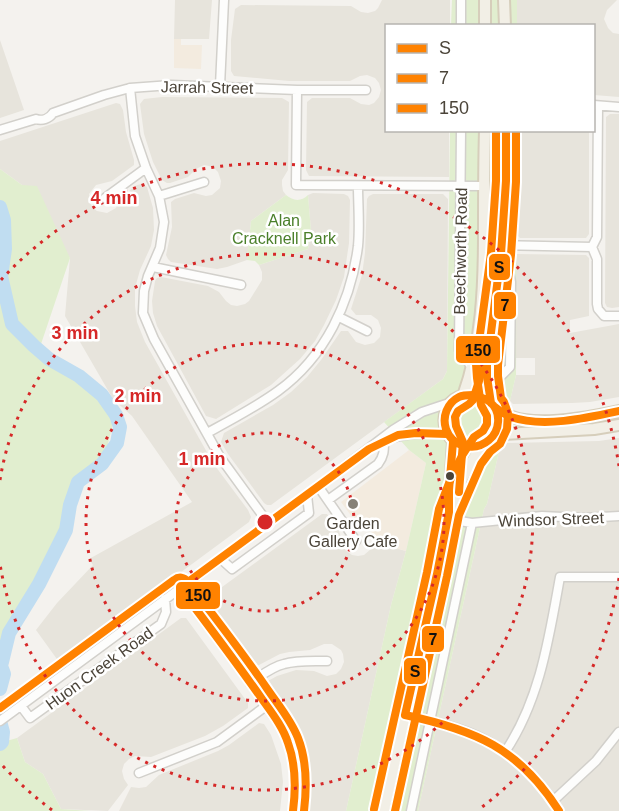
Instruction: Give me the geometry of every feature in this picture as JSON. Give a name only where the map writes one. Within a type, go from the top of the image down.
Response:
[{"type":"main road","points":[[485,0],[485,24]]},
{"type":"main road","points":[[504,0],[505,24]]},
{"type":"main road","name":"Beechworth Road","points":[[464,396],[478,338],[484,278],[484,132]]},
{"type":"main road","name":"Beechworth Road","points":[[493,405],[486,370],[500,260],[506,181],[506,132]]},
{"type":"main road","points":[[484,186],[506,181]]},
{"type":"main road","points":[[619,411],[559,420],[527,421],[513,418],[473,395],[457,398],[453,402],[444,418],[444,426],[450,438],[460,446],[468,447],[505,434],[594,429],[619,425]]},
{"type":"main road","points":[[448,516],[463,477],[497,427],[498,421],[493,405]]},
{"type":"main road","points":[[384,811],[448,516],[450,438]]},
{"type":"street","points":[[220,86],[224,0]]},
{"type":"street","points":[[461,0],[461,24]]},
{"type":"street","name":"Jarrah Street","points":[[0,130],[50,117],[52,113],[130,88],[171,85],[366,90]]},
{"type":"street","points":[[130,88],[135,136],[159,196],[164,222],[163,236],[144,291],[143,313],[154,339],[220,457],[268,523]]},
{"type":"street","points":[[297,90],[296,185],[484,186]]},
{"type":"street","points":[[619,107],[596,106],[597,237],[592,247],[597,259],[598,309],[604,316],[619,316]]},
{"type":"street","name":"Beechworth Road","points":[[461,132],[459,350],[471,366]]},
{"type":"street","points":[[105,198],[146,168]]},
{"type":"street","points":[[159,196],[204,182]]},
{"type":"street","points":[[207,433],[260,404],[297,375],[329,335],[351,286],[358,244],[358,186]]},
{"type":"street","points":[[501,245],[592,247]]},
{"type":"street","name":"Beechworth Road","points":[[488,382],[500,377],[510,367],[511,282],[508,267],[500,260]]},
{"type":"street","points":[[153,267],[241,285]]},
{"type":"street","points":[[339,317],[367,331]]},
{"type":"street","name":"Huon Creek Road","points":[[4,718],[393,430],[422,412],[453,402]]},
{"type":"street","name":"Huon Creek Road","points":[[369,449],[398,435],[450,438]]},
{"type":"street","points":[[328,500],[378,464],[384,452],[384,441]]},
{"type":"street","points":[[318,486],[356,541]]},
{"type":"street","points":[[221,559],[232,569],[309,513],[307,495]]},
{"type":"street","name":"Windsor Street","points":[[448,516],[472,523],[542,516],[583,518],[619,516]]},
{"type":"street","points":[[411,811],[472,523]]},
{"type":"street","points":[[505,752],[537,688],[560,577],[619,577]]},
{"type":"street","points":[[180,588],[250,683],[285,736],[296,771],[293,811]]},
{"type":"street","name":"Huon Creek Road","points":[[21,706],[30,718],[161,624],[166,612],[165,599]]},
{"type":"street","points":[[250,683],[282,664],[295,661],[327,661]]},
{"type":"street","points":[[139,773],[217,742],[266,706]]},
{"type":"street","points":[[405,715],[473,735],[505,752],[540,784],[559,811]]},
{"type":"street","points":[[553,801],[596,761],[619,734]]},
{"type":"shaded area","points":[[175,0],[212,0],[209,39],[174,39]]},
{"type":"shaded area","points":[[382,0],[450,0],[450,24],[385,24],[385,132],[449,132],[449,177],[309,176],[306,170],[307,102],[312,98],[350,98],[361,104],[369,105],[379,97],[381,90],[379,83],[375,78],[367,75],[350,81],[289,81],[234,76],[231,71],[231,40],[235,9],[241,5],[351,6],[368,13],[378,8]]},
{"type":"shaded area","points":[[517,0],[617,0],[607,10],[604,19],[613,33],[619,34],[619,97],[595,95],[595,24],[517,24]]},
{"type":"shaded area","points":[[174,39],[181,39],[181,45],[202,45],[201,69],[174,68]]},
{"type":"shaded area","points":[[0,40],[24,110],[0,118]]},
{"type":"shaded area","points":[[162,97],[282,98],[289,102],[288,170],[282,180],[283,191],[286,195],[251,221],[247,260],[217,269],[171,262],[168,259],[166,255],[172,227],[171,202],[194,193],[212,195],[220,188],[221,181],[215,169],[204,165],[188,177],[170,183],[162,180],[153,162],[144,134],[140,104],[144,99]]},
{"type":"shaded area","points":[[116,103],[120,104],[123,110],[134,165],[112,181],[96,185],[89,194],[90,203],[97,211],[107,213],[116,208],[121,197],[137,185],[142,184],[147,187],[153,208],[154,230],[151,246],[135,288],[137,322],[145,342],[213,463],[251,517],[249,522],[59,662],[36,630],[57,603],[93,565],[89,559],[192,502],[132,416],[113,399],[65,316],[70,258],[22,185],[0,169],[0,141]]},
{"type":"shaded area","points":[[610,114],[619,114],[619,307],[612,308],[607,307],[605,303],[606,117]]},
{"type":"shaded area","points":[[517,132],[589,132],[589,234],[586,238],[520,238],[516,234]]},
{"type":"shaded area","points":[[313,193],[344,194],[350,200],[349,243],[344,277],[336,300],[315,341],[300,359],[271,385],[216,419],[206,416],[157,326],[152,301],[155,281],[161,277],[208,286],[219,292],[231,305],[245,304],[262,280],[259,265],[308,249],[311,231],[308,195]]},
{"type":"shaded area","points":[[373,194],[443,194],[448,199],[447,371],[443,379],[271,505],[267,505],[228,454],[221,442],[224,433],[291,392],[321,360],[341,331],[348,331],[356,342],[365,345],[374,343],[380,337],[381,328],[378,320],[371,315],[356,315],[351,309],[362,275],[367,199]]},
{"type":"shaded area","points":[[516,254],[586,255],[589,258],[589,316],[570,320],[570,333],[619,324],[619,397],[572,403],[513,404],[510,401],[516,375],[535,375],[535,358],[516,358]]},
{"type":"shaded area","points":[[619,438],[619,811],[418,811],[484,509],[500,447],[506,443],[599,441]]},
{"type":"shaded area","points":[[409,450],[426,463],[406,551],[374,542],[369,528],[355,521],[341,502]]},
{"type":"shaded area","points":[[322,514],[327,514],[339,531],[345,550],[352,555],[364,555],[371,549],[374,542],[406,551],[391,605],[346,811],[305,811],[308,780],[301,740],[289,715],[267,686],[268,681],[277,676],[296,670],[314,671],[327,676],[336,674],[344,662],[341,650],[332,644],[324,644],[310,650],[280,654],[257,666],[252,665],[207,603],[207,598]]},
{"type":"shaded area","points":[[181,618],[186,618],[248,703],[248,708],[205,736],[151,757],[135,756],[129,759],[122,771],[128,785],[108,811],[61,809],[43,774],[25,762],[17,738]]},
{"type":"shaded area","points":[[259,723],[264,724],[271,735],[281,764],[283,782],[280,811],[119,811],[131,787],[146,787],[159,775],[218,751]]},
{"type":"green space","points":[[452,0],[517,0],[517,24],[451,24]]},
{"type":"green space","points":[[450,132],[517,132],[516,375],[510,401],[506,443],[500,447],[484,509],[418,811],[346,811],[391,605],[426,463],[409,450],[384,422],[443,379],[447,371]]},
{"type":"green space","points":[[0,169],[22,185],[37,186],[70,258],[40,347],[65,372],[88,388],[110,409],[114,419],[105,456],[81,485],[45,567],[26,596],[0,649]]},
{"type":"green space","name":"Alan Cracknell Park","points":[[286,195],[297,200],[308,195],[311,231],[308,249],[259,265],[255,261],[247,260],[251,221]]},
{"type":"green space","points":[[17,738],[25,762],[43,774],[61,809],[91,811],[0,811],[0,741]]},
{"type":"waterway","points":[[0,207],[4,220],[5,249],[1,276],[12,324],[49,359],[79,376],[102,395],[116,415],[120,427],[117,443],[102,464],[78,482],[70,505],[66,530],[39,584],[9,633],[1,666],[4,674],[0,689]]},
{"type":"waterway","points":[[0,653],[5,650]]},
{"type":"waterway","points":[[0,721],[3,732],[0,744]]},
{"type":"transit line","name":"150","points":[[374,809],[439,509],[463,454],[474,437],[483,431],[487,424],[487,416],[481,405],[476,364],[491,253],[496,181],[496,132]]},
{"type":"transit line","name":"S","points":[[491,403],[487,364],[501,254],[506,181],[506,132]]},
{"type":"transit line","name":"7","points":[[395,811],[459,515],[481,464],[500,444],[507,429],[508,413],[501,398],[498,365],[511,255],[516,182],[516,132]]},
{"type":"transit line","name":"7","points":[[459,492],[463,442],[455,417],[458,411],[473,400],[486,348]]},
{"type":"transit line","name":"S","points":[[473,395],[494,406],[498,421],[495,432],[489,440],[471,447],[453,440],[446,429],[445,420],[446,411],[455,400],[462,396],[473,395]]},
{"type":"transit line","name":"S","points":[[495,407],[511,417],[537,422],[565,421],[619,411]]},
{"type":"transit line","name":"S","points":[[293,811],[294,768],[291,751],[283,731],[180,588],[369,449],[398,435],[447,434]]},
{"type":"transit line","name":"S","points":[[453,442],[449,512],[405,715],[453,727],[493,745],[528,772],[544,789],[559,811]]},
{"type":"transit line","name":"150","points":[[0,708],[174,580],[183,578],[239,649],[292,725],[305,765],[304,811]]},
{"type":"place","name":"Garden Gallery Cafe","points":[[353,504]]}]
